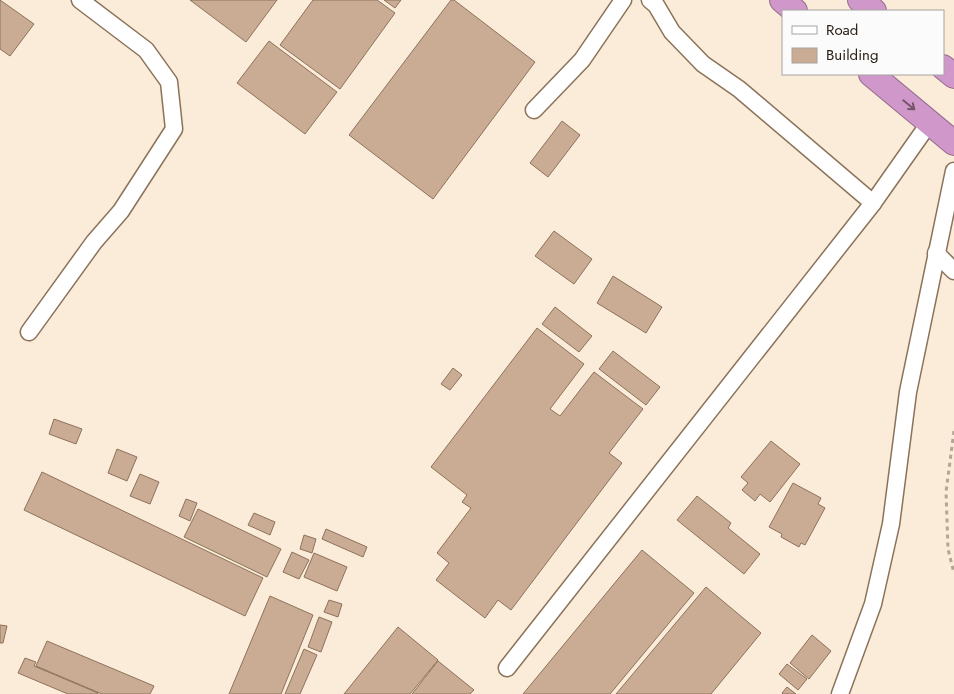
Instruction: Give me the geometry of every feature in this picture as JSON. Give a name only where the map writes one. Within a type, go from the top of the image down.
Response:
[{"type":"highway","points":[[782,0],[794,10]]},
{"type":"highway","points":[[860,0],[873,10]]},
{"type":"highway","points":[[944,68],[954,76]]},
{"type":"highway","points":[[872,75],[954,143]]},
{"type":"street","points":[[29,332],[94,242],[121,210],[174,130],[169,82],[146,50],[80,0]]},
{"type":"street","points":[[534,110],[582,60],[623,0]]},
{"type":"street","points":[[650,0],[656,5],[672,32],[704,64],[738,90],[873,203]]},
{"type":"street","points":[[507,668],[873,203],[930,122]]},
{"type":"street","points":[[840,694],[873,604],[891,524],[908,392],[954,173]]},
{"type":"street","points":[[936,253],[954,271]]},
{"type":"path","points":[[954,430],[946,492],[948,549],[954,574]]},
{"type":"building","points":[[0,0],[34,24],[10,56],[0,49]]},
{"type":"building","points":[[190,0],[277,0],[246,42]]},
{"type":"building","points":[[313,0],[377,0],[395,13],[340,89],[280,45]]},
{"type":"building","points":[[384,0],[401,0],[395,8]]},
{"type":"building","points":[[451,0],[454,0],[535,62],[433,199],[349,135]]},
{"type":"building","points":[[269,41],[337,92],[305,134],[237,83]]},
{"type":"building","points":[[562,121],[580,135],[548,177],[530,163]]},
{"type":"building","points":[[554,231],[592,259],[574,284],[535,256]]},
{"type":"building","points":[[613,276],[662,307],[646,333],[597,303]]},
{"type":"building","points":[[555,307],[592,336],[579,352],[542,324]]},
{"type":"building","points":[[537,328],[584,364],[550,409],[560,416],[594,372],[643,409],[609,453],[622,463],[511,610],[498,600],[485,618],[436,580],[449,563],[437,553],[471,508],[462,502],[467,495],[431,467]]},
{"type":"building","points":[[613,351],[660,387],[646,405],[599,369]]},
{"type":"building","points":[[453,368],[462,375],[450,390],[441,384]]},
{"type":"building","points":[[54,419],[82,429],[76,444],[49,434]]},
{"type":"building","points":[[771,441],[800,464],[770,502],[760,494],[755,501],[742,490],[748,483],[741,477]]},
{"type":"building","points":[[117,449],[137,457],[127,481],[108,473]]},
{"type":"building","points":[[42,472],[263,578],[245,616],[24,510]]},
{"type":"building","points":[[140,474],[159,482],[150,504],[130,496]]},
{"type":"building","points":[[793,483],[821,498],[818,504],[825,508],[805,545],[801,543],[799,547],[781,537],[782,534],[769,527]]},
{"type":"building","points":[[697,496],[731,523],[728,528],[760,554],[744,574],[677,520]]},
{"type":"building","points":[[186,499],[197,503],[190,521],[179,516]]},
{"type":"building","points":[[198,509],[281,549],[267,577],[184,537]]},
{"type":"building","points":[[254,513],[275,522],[270,535],[248,525]]},
{"type":"building","points":[[326,529],[367,547],[363,557],[322,539]]},
{"type":"building","points":[[304,535],[316,539],[312,553],[300,549]]},
{"type":"building","points":[[642,550],[694,593],[610,694],[523,694]]},
{"type":"building","points":[[292,552],[309,560],[299,579],[283,572]]},
{"type":"building","points":[[314,553],[347,567],[337,591],[304,577]]},
{"type":"building","points":[[706,587],[761,633],[711,694],[616,694]]},
{"type":"building","points":[[270,596],[313,615],[281,694],[229,694]]},
{"type":"building","points":[[329,600],[342,604],[338,617],[324,612]]},
{"type":"building","points":[[319,617],[332,622],[321,652],[308,647]]},
{"type":"building","points":[[0,625],[7,626],[3,643],[0,643]]},
{"type":"building","points":[[398,627],[438,660],[410,694],[344,694]]},
{"type":"building","points":[[812,635],[831,651],[809,679],[790,663]]},
{"type":"building","points":[[47,641],[154,686],[150,694],[102,694],[36,666]]},
{"type":"building","points":[[304,649],[317,655],[300,694],[285,694]]},
{"type":"building","points":[[25,658],[36,662],[34,666],[98,694],[68,694],[18,673]]},
{"type":"building","points":[[438,661],[474,690],[470,694],[412,694]]},
{"type":"building","points":[[787,664],[807,679],[798,690],[779,674]]},
{"type":"building","points":[[787,687],[796,694],[783,694]]}]
